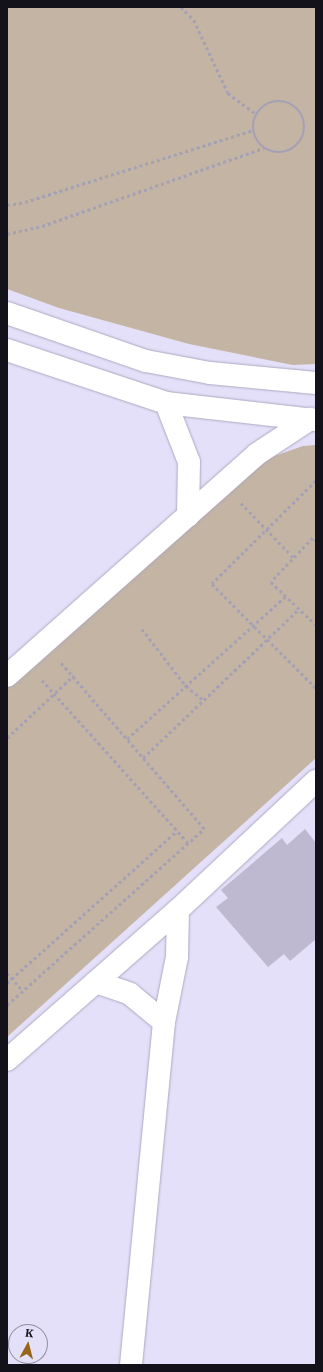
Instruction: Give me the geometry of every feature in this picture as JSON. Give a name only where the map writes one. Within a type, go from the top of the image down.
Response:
[{"type":"street","points":[[7,313],[146,361],[210,373],[316,383]]},
{"type":"street","points":[[7,350],[166,403],[313,420]]},
{"type":"street","points":[[166,403],[189,462],[188,516]]},
{"type":"street","points":[[7,676],[257,454],[313,420]]},
{"type":"street","points":[[7,1060],[178,910],[316,781]]},
{"type":"street","points":[[131,1365],[164,1022],[177,957],[178,910]]},
{"type":"street","points":[[96,982],[130,994],[164,1022]]},
{"type":"path","points":[[181,7],[194,20],[228,93],[256,114]]},
{"type":"path","points":[[282,100],[296,107],[304,120],[304,136],[294,148],[279,153],[264,148],[256,141],[253,130],[256,114],[267,103],[282,100]]},
{"type":"path","points":[[7,205],[25,202],[253,130]]},
{"type":"path","points":[[7,234],[42,226],[264,148]]},
{"type":"path","points":[[316,481],[212,584],[316,688]]},
{"type":"path","points":[[222,485],[294,558]]},
{"type":"path","points":[[316,541],[313,538],[271,582],[316,625]]},
{"type":"path","points":[[127,740],[286,596]]},
{"type":"path","points":[[143,758],[299,609]]},
{"type":"path","points":[[142,629],[186,686],[203,700]]},
{"type":"path","points":[[7,1005],[204,829],[56,657]]},
{"type":"path","points":[[37,674],[188,843]]},
{"type":"path","points":[[7,738],[56,695],[73,676]]},
{"type":"path","points":[[7,983],[177,831]]},
{"type":"path","points":[[7,973],[23,991]]},
{"type":"shaded area","points":[[7,7],[316,7],[316,364],[293,365],[189,344],[59,308],[7,289]]},
{"type":"shaded area","points":[[316,445],[316,758],[7,1037],[7,687],[263,460],[303,446]]},
{"type":"building","points":[[305,829],[316,843],[316,939],[290,961],[284,954],[268,967],[216,907],[228,898],[221,890],[282,838],[287,845]]}]
